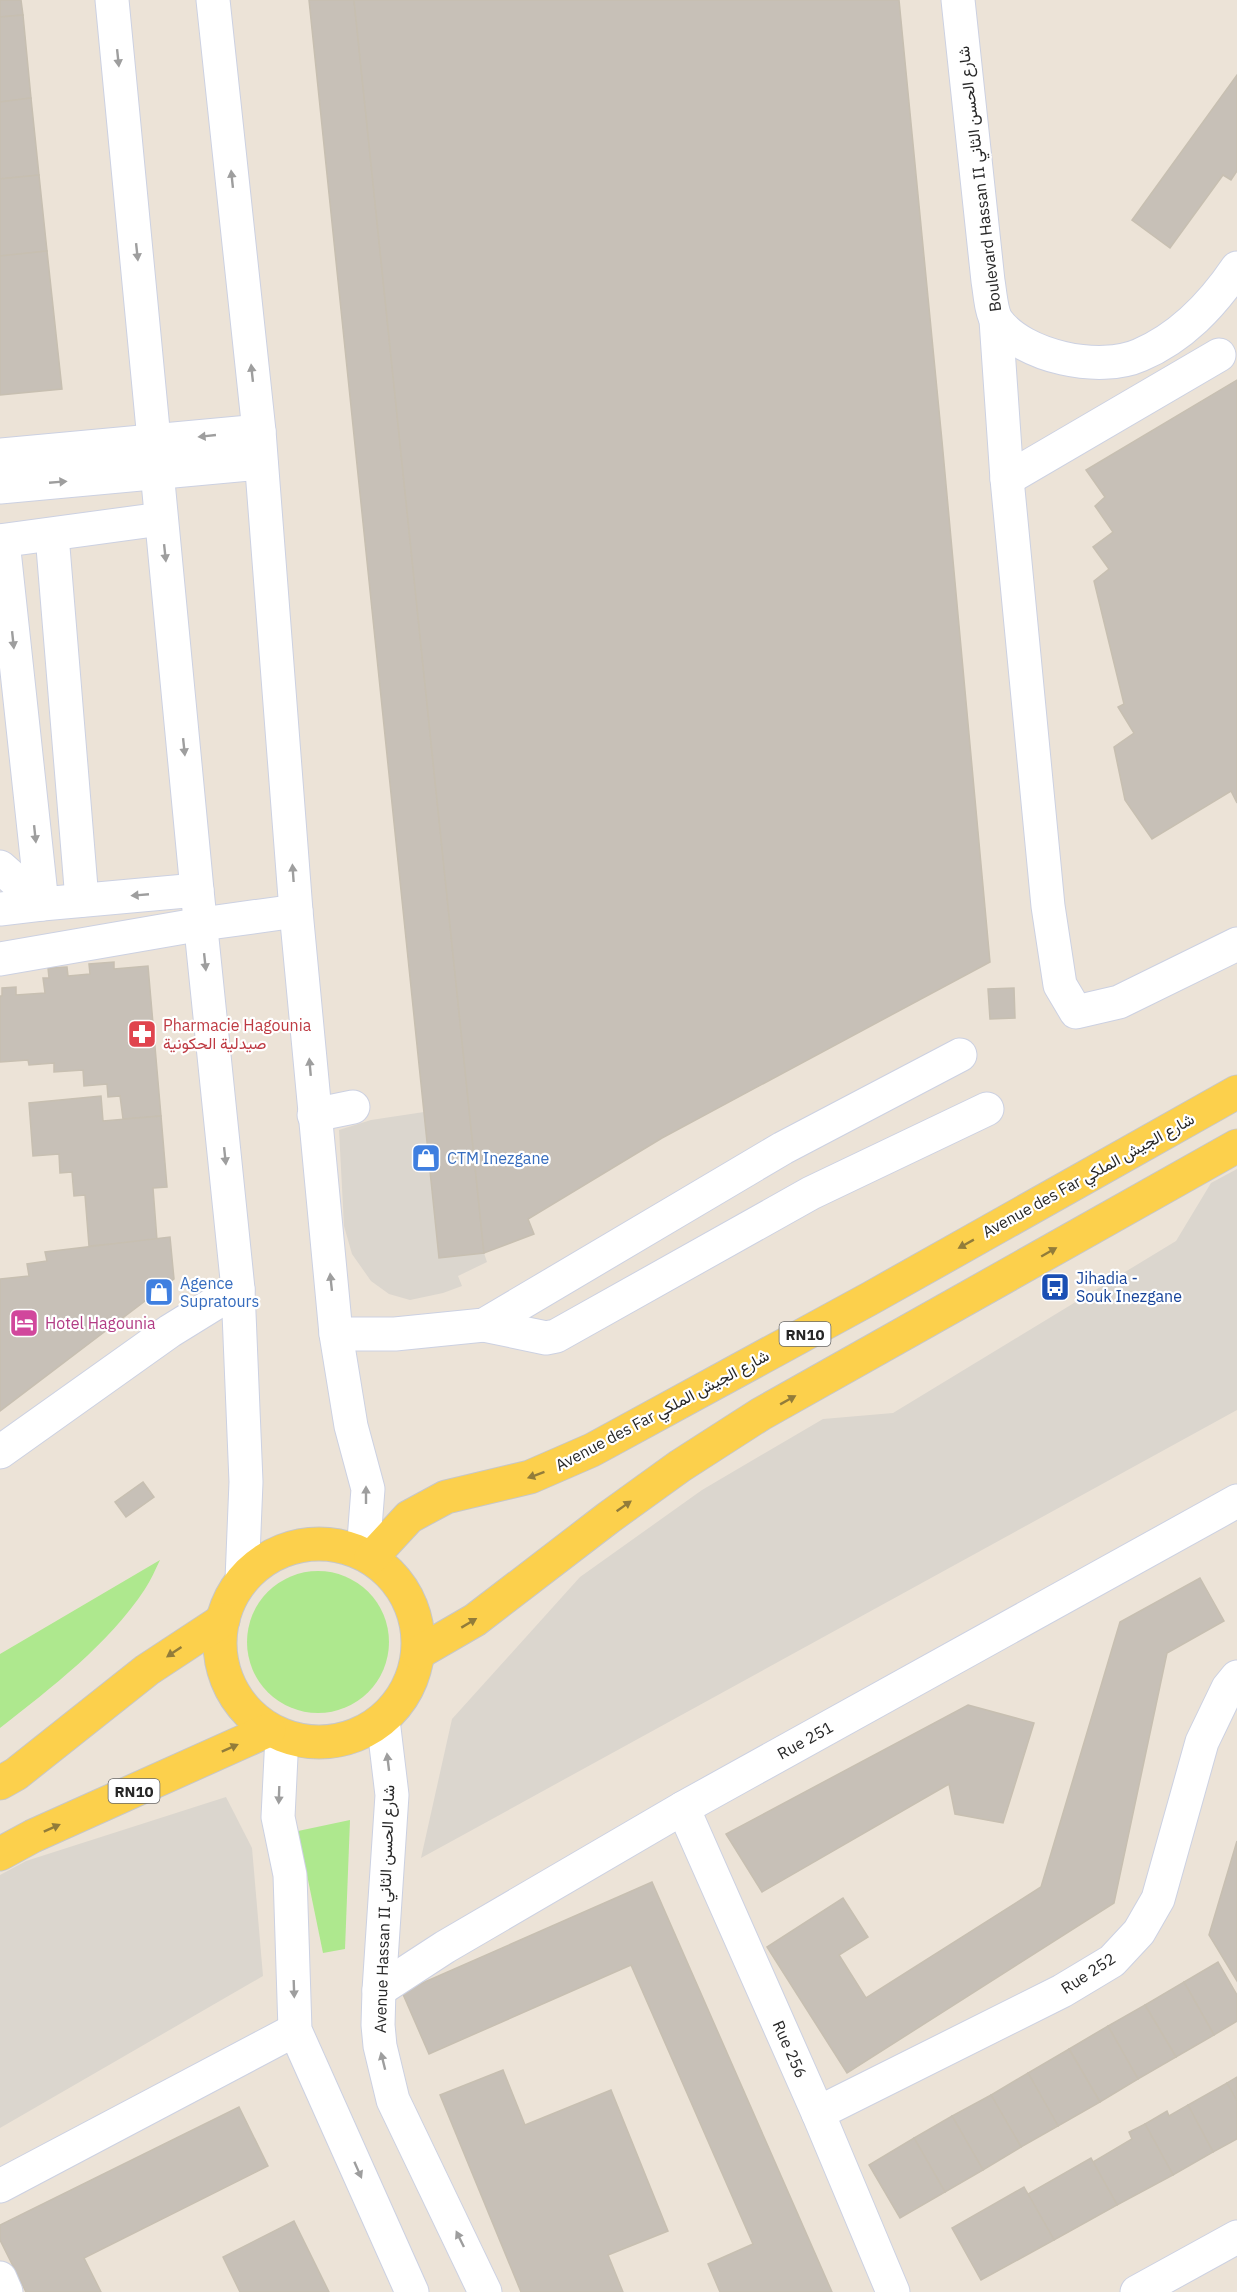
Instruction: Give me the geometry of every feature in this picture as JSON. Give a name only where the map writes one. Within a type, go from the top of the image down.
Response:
[{"type":"main road","name":"Avenue des Far شارع الجيش الملكي","points":[[367,1555],[409,1517],[447,1497],[530,1477],[592,1450],[871,1298],[1237,1092]]},
{"type":"main road","points":[[418,1653],[475,1620],[608,1518],[761,1414],[1237,1146]]},
{"type":"main road","points":[[311,1544],[338,1545],[367,1555],[398,1582],[408,1598],[417,1625],[418,1653],[412,1678],[400,1701],[382,1720],[352,1737],[335,1742],[317,1743],[276,1733],[245,1710],[227,1683],[220,1652],[223,1620],[231,1597],[242,1580],[261,1562],[294,1548],[311,1544]]},
{"type":"main road","points":[[0,1784],[16,1774],[147,1670],[223,1620]]},
{"type":"main road","name":"RN10","points":[[0,1854],[33,1836],[276,1733]]},
{"type":"street","points":[[112,0],[197,890],[238,1288],[246,1482],[242,1580]]},
{"type":"street","points":[[213,0],[259,431],[314,1115],[336,1334],[351,1426],[368,1489],[367,1555]]},
{"type":"street","name":"Boulevard Hassan II شارع الحسن الثاني","points":[[958,0],[988,281],[996,320],[1021,344],[1048,354],[1078,361],[1109,362],[1138,356],[1168,340],[1195,320],[1218,296],[1237,268]]},
{"type":"street","points":[[996,320],[1007,479],[1048,906],[1060,985],[1076,1012],[1119,1002],[1237,944]]},
{"type":"street","points":[[1007,479],[1219,355]]},
{"type":"street","points":[[0,455],[259,431]]},
{"type":"street","points":[[0,487],[261,463]]},
{"type":"street","points":[[42,904],[1,541],[52,536],[161,519]]},
{"type":"street","points":[[52,536],[82,900]]},
{"type":"street","points":[[0,867],[42,904]]},
{"type":"street","points":[[0,909],[197,890]]},
{"type":"street","points":[[0,959],[201,924],[296,911]]},
{"type":"street","points":[[484,1325],[783,1148],[960,1055]]},
{"type":"street","points":[[314,1115],[353,1107]]},
{"type":"street","points":[[336,1334],[395,1334],[484,1325],[546,1338],[556,1336],[811,1193],[987,1109]]},
{"type":"street","points":[[0,1452],[170,1331],[238,1288]]},
{"type":"street","name":"Rue 251","points":[[379,1990],[446,1947],[683,1808],[1026,1616],[1236,1504]]},
{"type":"street","name":"Rue 252","points":[[818,2113],[1062,1990],[1112,1961],[1139,1932],[1158,1899],[1202,1742],[1227,1688],[1237,1677]]},
{"type":"street","name":"Avenue Hassan II شارع الحسن الثاني","points":[[382,1720],[392,1795],[379,1990],[380,2046],[393,2100],[485,2292]]},
{"type":"street","points":[[276,1733],[278,1817],[290,1875],[295,2030],[412,2292]]},
{"type":"street","name":"Rue 256","points":[[683,1808],[818,2113],[893,2292]]},
{"type":"street","points":[[0,2186],[295,2030]]},
{"type":"street","points":[[1137,2292],[1237,2237]]},
{"type":"street","points":[[0,2278],[6,2292]]},
{"type":"green space","points":[[160,1560],[151,1579],[131,1609],[97,1647],[0,1728],[0,1654]]},
{"type":"green space","points":[[318,1571],[345,1577],[368,1592],[383,1615],[389,1642],[383,1669],[368,1692],[345,1707],[318,1713],[291,1707],[268,1692],[253,1669],[247,1642],[253,1615],[268,1592],[291,1577]]},
{"type":"green space","points":[[350,1820],[345,1949],[323,1953],[298,1831]]},
{"type":"shaded area","points":[[424,1112],[439,1257],[484,1253],[487,1262],[458,1276],[462,1286],[443,1293],[410,1300],[389,1294],[371,1281],[352,1254],[344,1226],[339,1130],[371,1120]]},
{"type":"shaded area","points":[[1237,1169],[1237,1410],[421,1858],[452,1719],[580,1577],[702,1490],[823,1419],[893,1413],[1176,1241],[1211,1183]]},
{"type":"shaded area","points":[[226,1797],[252,1848],[263,1976],[0,2128],[0,1875],[26,1861]]},
{"type":"building","points":[[0,0],[21,0],[23,15],[0,17]]},
{"type":"building","points":[[309,0],[354,0],[484,1253],[439,1258]]},
{"type":"building","points":[[354,0],[899,0],[990,962],[662,1138],[528,1219],[534,1234],[484,1253]]},
{"type":"building","points":[[23,15],[31,98],[0,102],[0,17]]},
{"type":"building","points":[[1237,75],[1237,171],[1231,180],[1223,175],[1170,248],[1132,220]]},
{"type":"building","points":[[31,98],[39,175],[0,179],[0,102]]},
{"type":"building","points":[[39,175],[47,251],[0,256],[0,179]]},
{"type":"building","points":[[47,251],[62,389],[0,395],[0,256]]},
{"type":"building","points":[[1237,380],[1237,803],[1231,791],[1152,839],[1125,800],[1114,747],[1134,733],[1118,707],[1124,704],[1094,581],[1109,569],[1093,547],[1113,532],[1095,506],[1105,497],[1086,470]]},
{"type":"building","points":[[114,962],[114,969],[148,966],[161,1116],[123,1119],[120,1096],[108,1097],[107,1084],[84,1086],[83,1070],[54,1072],[54,1063],[29,1065],[28,1060],[0,1062],[2,988],[16,987],[16,995],[45,993],[43,978],[49,978],[48,968],[67,967],[68,976],[90,974],[89,964]]},
{"type":"building","points":[[1014,988],[1015,1018],[990,1019],[988,989]]},
{"type":"building","points":[[101,1096],[103,1121],[161,1116],[167,1187],[153,1188],[157,1240],[89,1246],[85,1195],[74,1196],[72,1172],[60,1173],[59,1154],[33,1156],[29,1103]]},
{"type":"building","points":[[170,1237],[174,1279],[0,1411],[0,1279],[29,1276],[27,1264],[47,1261],[45,1252]]},
{"type":"building","points":[[143,1482],[154,1497],[126,1517],[115,1502]]},
{"type":"building","points":[[1200,1578],[1224,1621],[1167,1653],[1114,1903],[847,2073],[767,1947],[843,1898],[868,1937],[839,1955],[866,1998],[1041,1887],[1120,1622]]},
{"type":"building","points":[[968,1705],[1034,1723],[1003,1823],[955,1814],[949,1784],[762,1892],[726,1834]]},
{"type":"building","points":[[1237,1841],[1237,1981],[1209,1935]]},
{"type":"building","points":[[652,1882],[832,2292],[720,2292],[708,2264],[753,2244],[631,1965],[429,2054],[402,1992]]},
{"type":"building","points":[[1218,1962],[1237,1995],[1237,2021],[1214,2035],[1184,1982]]},
{"type":"building","points":[[1184,1982],[1214,2035],[1176,2057],[1145,2005]]},
{"type":"building","points":[[1145,2005],[1176,2057],[1138,2079],[1108,2026]]},
{"type":"building","points":[[1108,2026],[1138,2079],[1100,2102],[1069,2049]]},
{"type":"building","points":[[1069,2049],[1100,2102],[1058,2126],[1028,2073]]},
{"type":"building","points":[[503,2070],[525,2125],[611,2090],[668,2231],[608,2255],[623,2292],[521,2292],[440,2095]]},
{"type":"building","points":[[1028,2073],[1058,2126],[1021,2147],[991,2095]]},
{"type":"building","points":[[1237,2077],[1237,2101],[1227,2083]]},
{"type":"building","points":[[1227,2083],[1237,2101],[1237,2139],[1213,2152],[1188,2105]]},
{"type":"building","points":[[991,2095],[1021,2147],[983,2170],[952,2116]]},
{"type":"building","points":[[1188,2105],[1213,2152],[1173,2175],[1145,2124],[1167,2111],[1169,2116]]},
{"type":"building","points":[[239,2107],[268,2166],[84,2258],[101,2292],[26,2292],[0,2240],[0,2225]]},
{"type":"building","points":[[952,2116],[983,2170],[945,2192],[914,2138]]},
{"type":"building","points":[[1145,2124],[1173,2175],[1117,2205],[1093,2162],[1132,2139],[1129,2132]]},
{"type":"building","points":[[914,2138],[945,2192],[900,2218],[869,2165]]},
{"type":"building","points":[[1091,2158],[1117,2205],[1054,2240],[1028,2194]]},
{"type":"building","points":[[1024,2187],[1054,2240],[981,2280],[952,2228]]},
{"type":"building","points":[[294,2221],[329,2292],[240,2292],[223,2257]]},
{"type":"place","name":"Pharmacie Hagounia صيدلية الحكونية","points":[[142,1034]]},
{"type":"place","name":"CTM Inezgane","points":[[426,1158]]},
{"type":"place","name":"Jihadia - Souk Inezgane","points":[[1055,1287]]},
{"type":"place","name":"Agence Supratours","points":[[159,1292]]},
{"type":"place","name":"Hotel Hagounia","points":[[24,1323]]}]
